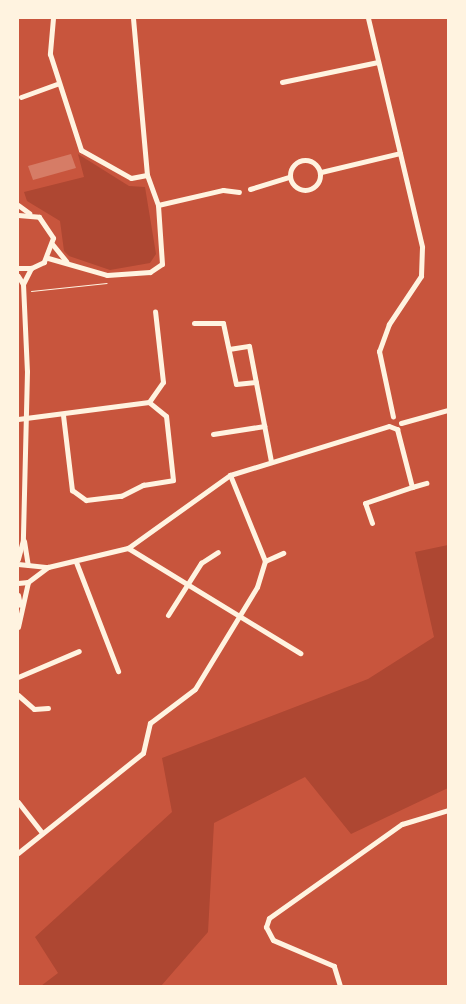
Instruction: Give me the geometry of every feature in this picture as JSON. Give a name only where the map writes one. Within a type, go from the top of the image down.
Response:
[{"type":"street","points":[[53,18],[50,54],[57,84],[81,150],[131,178],[147,175]]},
{"type":"street","points":[[48,258],[107,275],[157,270],[164,258],[158,205],[147,175],[133,18]]},
{"type":"street","points":[[368,18],[422,247],[421,276],[389,324],[379,351],[392,417],[389,426]]},
{"type":"street","points":[[282,82],[378,62]]},
{"type":"street","points":[[21,97],[57,84]]},
{"type":"street","points":[[321,172],[400,153]]},
{"type":"street","points":[[301,159],[313,160],[321,172],[318,185],[307,191],[295,188],[289,178],[292,166],[301,159]]},
{"type":"street","points":[[250,189],[289,178]]},
{"type":"street","points":[[158,205],[223,190],[239,192]]},
{"type":"street","points":[[18,205],[46,222],[53,245],[66,262]]},
{"type":"street","points":[[18,215],[30,214]]},
{"type":"street","points":[[18,627],[20,606],[32,569],[28,565],[23,540],[26,419],[23,284],[32,268],[48,258],[53,245]]},
{"type":"street","points":[[18,268],[32,268]]},
{"type":"street","points":[[18,276],[23,284]]},
{"type":"street","points":[[18,419],[63,415],[150,402],[163,382],[155,311]]},
{"type":"street","points":[[194,323],[223,323],[236,384],[256,382]]},
{"type":"street","points":[[230,349],[249,346],[271,461]]},
{"type":"street","points":[[63,415],[72,490],[86,500],[121,496],[143,485],[173,480],[166,416],[150,402]]},
{"type":"street","points":[[412,487],[397,429],[401,423],[448,410]]},
{"type":"street","points":[[392,417],[401,423]]},
{"type":"street","points":[[214,434],[264,426]]},
{"type":"street","points":[[18,564],[48,567],[76,562],[128,548],[230,475],[389,426],[397,429]]},
{"type":"street","points":[[18,853],[143,753],[150,723],[195,688],[261,579],[265,561],[230,475]]},
{"type":"street","points":[[372,523],[365,503],[426,483]]},
{"type":"street","points":[[18,559],[23,540]]},
{"type":"street","points":[[128,548],[186,586],[300,653]]},
{"type":"street","points":[[168,615],[201,563],[218,552]]},
{"type":"street","points":[[265,561],[283,553]]},
{"type":"street","points":[[76,562],[118,671]]},
{"type":"street","points":[[18,583],[29,581],[48,567]]},
{"type":"street","points":[[18,595],[20,606]]},
{"type":"street","points":[[18,677],[79,651]]},
{"type":"street","points":[[18,695],[34,709],[48,708]]},
{"type":"street","points":[[18,802],[42,833]]},
{"type":"street","points":[[340,986],[334,966],[273,940],[266,927],[269,918],[402,824],[448,810]]},
{"type":"path","points":[[23,292],[111,282]]},
{"type":"shaded area","points":[[78,154],[129,186],[145,187],[156,254],[150,263],[110,270],[69,256],[64,251],[60,221],[27,201],[24,192],[84,177]]},
{"type":"shaded area","points":[[448,545],[448,788],[351,834],[305,777],[214,823],[208,932],[161,986],[41,986],[58,973],[35,937],[172,812],[162,758],[368,679],[434,637],[415,552]]},
{"type":"building","points":[[71,154],[76,168],[33,180],[28,166]]}]
